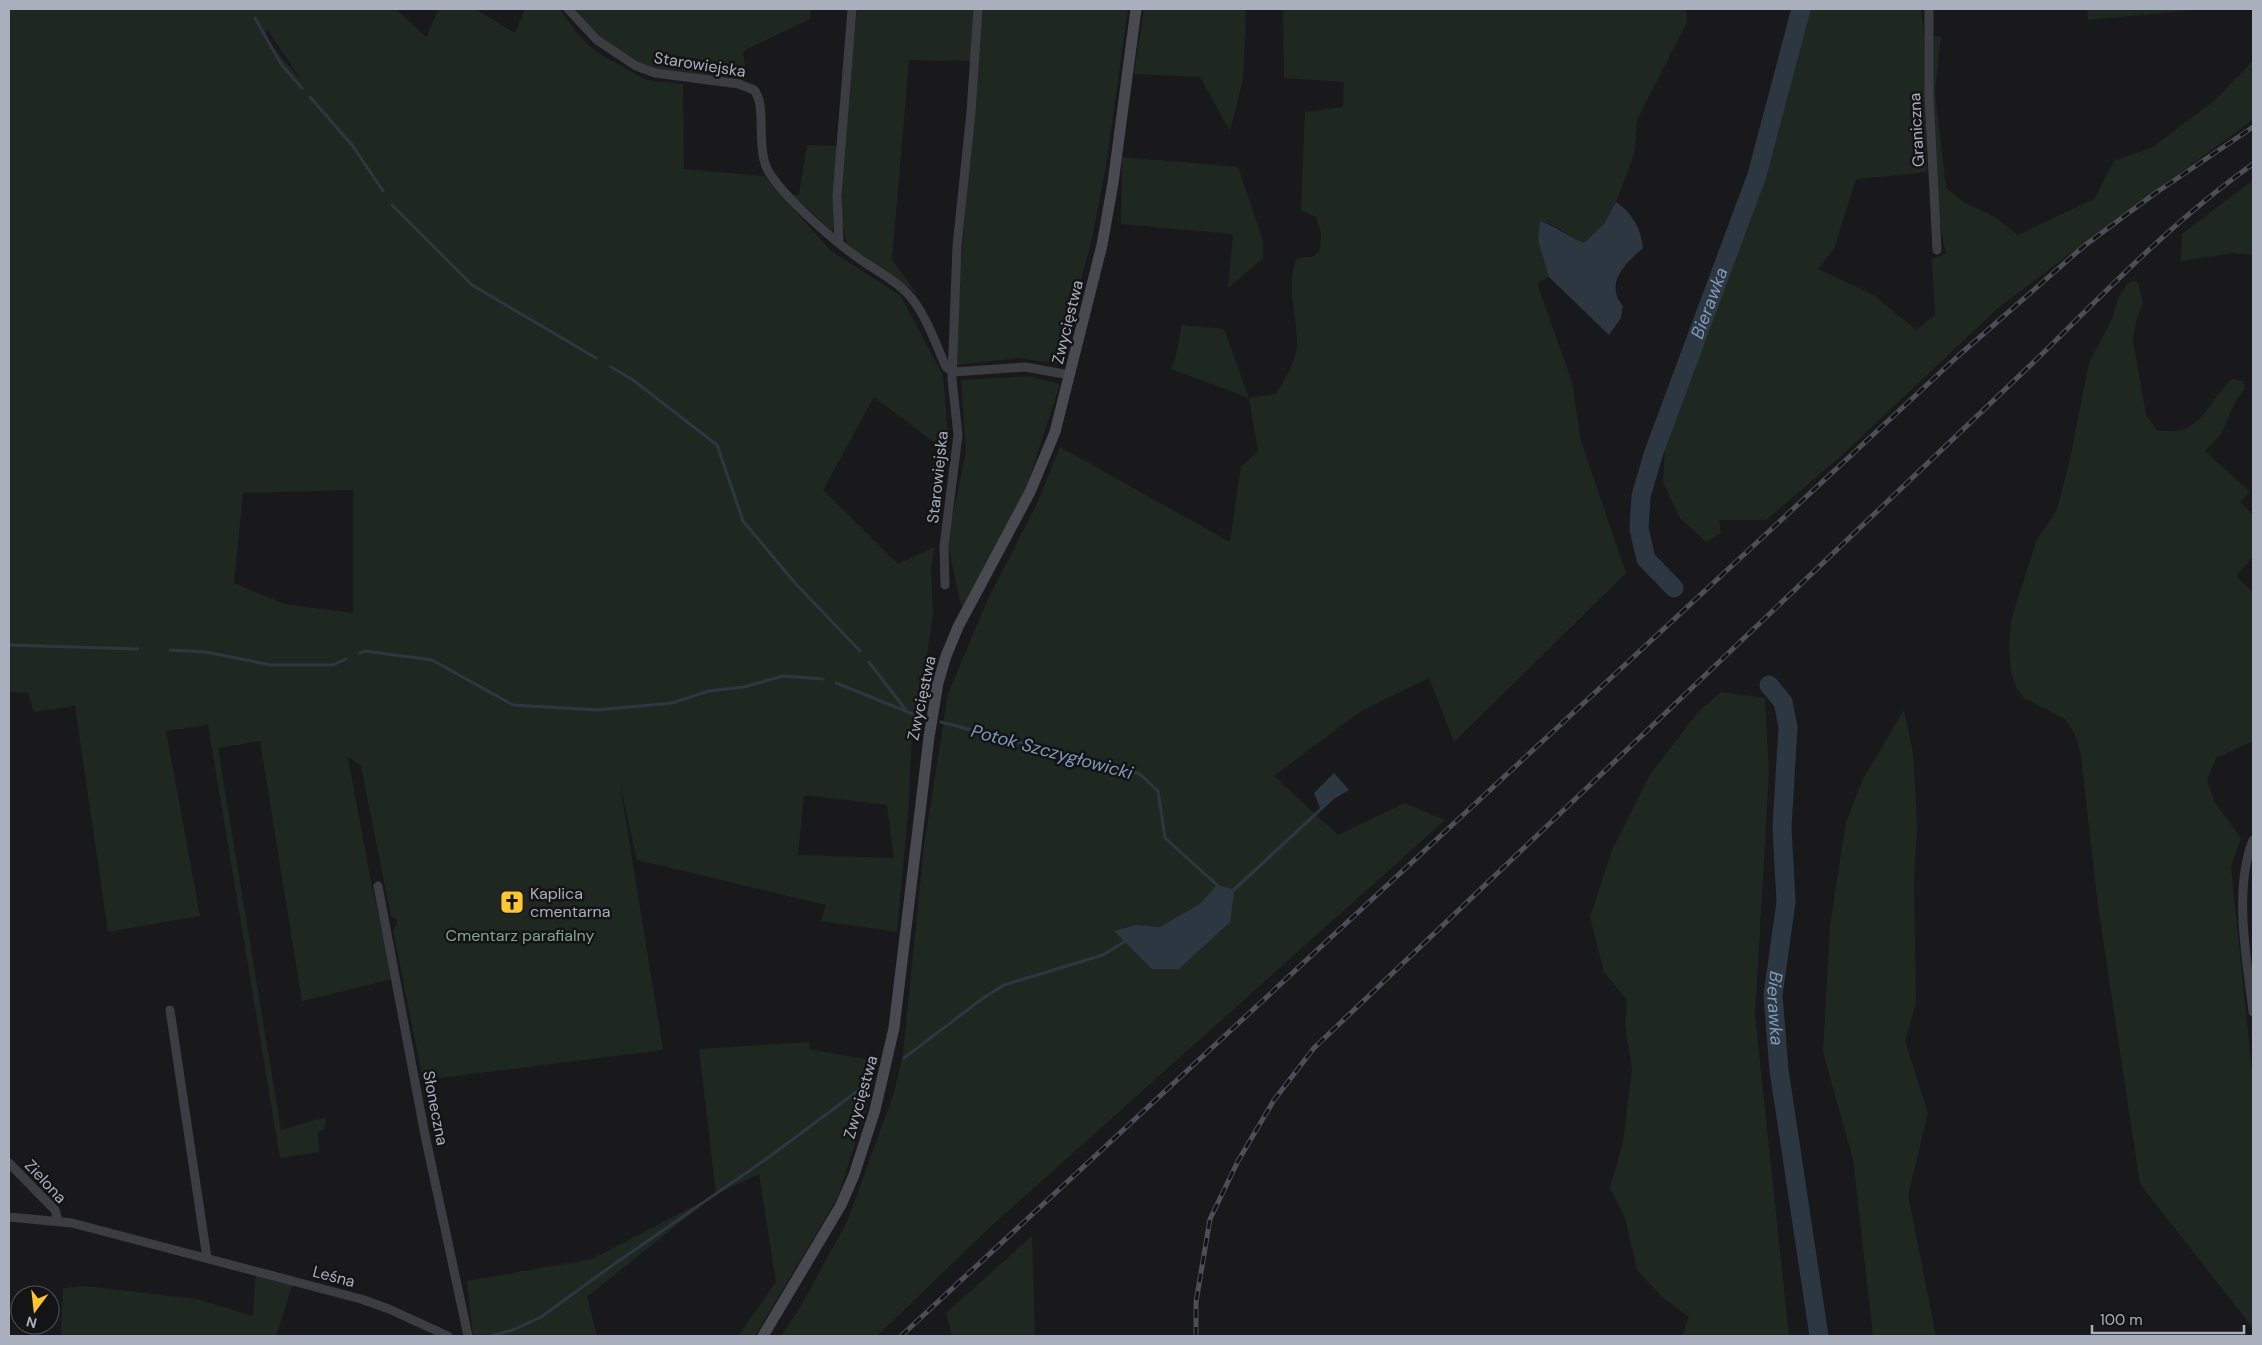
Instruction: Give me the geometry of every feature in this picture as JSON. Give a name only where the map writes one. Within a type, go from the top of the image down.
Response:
[{"type":"main road","name":"Zwycięstwa","points":[[763,1336],[834,1218],[847,1191],[880,1090],[894,1028],[929,737],[938,683],[946,656],[962,620],[1044,463],[1055,432],[1096,274],[1108,215],[1136,9]]},
{"type":"street","name":"Starowiejska","points":[[568,9],[597,40],[636,66],[655,74],[740,84],[754,90],[759,100],[761,150],[769,173],[802,209],[839,241],[909,295],[922,317],[946,367],[953,372]]},
{"type":"street","points":[[839,241],[838,196],[852,9]]},
{"type":"street","name":"Starowiejska","points":[[946,585],[944,546],[958,435],[952,386],[957,246],[972,112],[978,9]]},
{"type":"street","name":"Graniczna","points":[[1929,9],[1929,96],[1937,250]]},
{"type":"street","points":[[953,372],[1030,368],[1070,375]]},
{"type":"street","points":[[2253,840],[2246,873],[2244,910],[2253,1012]]},
{"type":"street","name":"Słoneczna","points":[[378,886],[423,1124],[468,1336]]},
{"type":"street","points":[[170,1010],[207,1258]]},
{"type":"street","name":"Zielona","points":[[9,1163],[55,1210],[58,1220]]},
{"type":"street","name":"Leśna","points":[[9,1217],[58,1220],[372,1302],[448,1336]]},
{"type":"green space","name":"Cmentarz parafialny","points":[[9,9],[396,9],[426,37],[439,9],[475,9],[515,33],[525,9],[560,9],[580,37],[598,53],[646,80],[683,84],[684,169],[764,176],[831,251],[900,295],[943,375],[949,449],[939,446],[874,397],[823,490],[898,564],[935,547],[931,566],[933,614],[920,703],[912,736],[908,813],[897,932],[821,921],[826,905],[637,860],[620,784],[663,1050],[423,1080],[393,930],[397,925],[397,920],[391,916],[361,766],[348,757],[371,882],[393,979],[302,1001],[260,741],[218,748],[281,1130],[326,1117],[324,1130],[318,1131],[319,1152],[280,1158],[208,725],[166,731],[200,916],[108,932],[75,706],[34,712],[28,693],[9,692]],"holes":[[[267,29],[302,81],[266,39]],[[353,490],[353,613],[284,604],[234,583],[243,493]],[[804,795],[887,805],[894,858],[798,855]]]},
{"type":"green space","points":[[574,9],[811,9],[810,19],[743,51],[747,80],[666,72],[629,59],[595,36]]},
{"type":"green space","points":[[857,9],[974,9],[972,61],[909,60],[892,260],[917,293],[872,264],[847,244],[841,217],[843,147]]},
{"type":"green space","points":[[982,9],[1128,9],[1106,166],[1092,239],[1071,317],[1064,365],[1019,358],[957,365],[957,313]]},
{"type":"green space","points":[[1144,9],[1246,9],[1243,79],[1230,131],[1200,77],[1134,74]]},
{"type":"green space","points":[[1283,9],[1686,9],[1687,22],[1637,120],[1635,152],[1616,202],[1604,224],[1584,243],[1540,221],[1538,240],[1549,277],[1537,283],[1572,382],[1581,441],[1626,573],[1454,742],[1429,678],[1361,711],[1274,776],[1338,835],[1405,803],[1445,820],[988,1229],[877,1336],[781,1336],[798,1311],[847,1222],[894,1093],[903,1053],[924,846],[948,694],[987,601],[1037,504],[1060,447],[1230,542],[1241,466],[1258,452],[1249,398],[1276,394],[1290,370],[1297,344],[1292,291],[1293,270],[1296,259],[1314,256],[1320,250],[1321,233],[1316,217],[1301,210],[1305,112],[1343,107],[1344,82],[1284,78]]},
{"type":"green space","points":[[1806,9],[1921,9],[1924,36],[1927,172],[1856,179],[1834,249],[1818,269],[1874,295],[1916,330],[1935,315],[1932,259],[1946,254],[1937,202],[1935,174],[1932,37],[1941,36],[1935,92],[1946,188],[1964,202],[1995,217],[2018,235],[2094,199],[2114,161],[2153,147],[2215,100],[2253,61],[2253,120],[2124,213],[1999,307],[1841,456],[1766,520],[1719,520],[1721,533],[1706,542],[1680,518],[1663,482],[1665,448],[1772,151]]},
{"type":"green space","points":[[2087,9],[2204,9],[2088,20]]},
{"type":"green space","points":[[807,145],[837,146],[833,232],[793,195],[799,195]]},
{"type":"green space","points":[[1122,157],[1238,167],[1263,241],[1263,258],[1228,288],[1233,234],[1121,224]]},
{"type":"green space","points":[[2253,180],[2253,255],[2232,253],[2181,261],[2182,234]]},
{"type":"green space","points":[[2133,281],[2138,283],[2143,302],[2136,321],[2133,340],[2146,415],[2157,430],[2172,431],[2184,429],[2194,424],[2232,379],[2243,381],[2245,389],[2235,402],[2221,434],[2205,451],[2250,492],[2240,502],[2253,515],[2253,557],[2236,576],[2253,592],[2253,741],[2216,758],[2207,780],[2215,803],[2241,838],[2231,867],[2253,1081],[2253,1328],[2140,1184],[2098,906],[2081,756],[2075,734],[2065,719],[2024,698],[2017,689],[2011,672],[2009,650],[2011,620],[2037,539],[2057,510],[2070,459],[2089,363],[2112,319],[2118,299],[2127,284]]},
{"type":"green space","points":[[1182,325],[1224,329],[1249,398],[1171,369]]},
{"type":"green space","points":[[1030,376],[1060,384],[1024,495],[962,609],[947,542],[966,452],[961,380]]},
{"type":"green space","points":[[1721,692],[1765,698],[1769,772],[1755,1015],[1789,1336],[1682,1336],[1689,1317],[1662,1297],[1637,1270],[1625,1218],[1610,1188],[1623,1142],[1632,1069],[1625,1025],[1627,1000],[1604,972],[1590,917],[1612,850],[1650,775],[1698,712]]},
{"type":"green space","points":[[1904,710],[1913,753],[1917,825],[1914,884],[1916,1003],[1905,1041],[1928,1113],[1908,1195],[1936,1336],[1873,1336],[1853,1159],[1823,1052],[1830,925],[1846,822],[1863,779]]},
{"type":"green space","points":[[809,1042],[809,1049],[877,1061],[867,1106],[838,1197],[755,1336],[738,1336],[776,1282],[759,1174],[716,1194],[699,1049]]},
{"type":"green space","points":[[713,1196],[587,1297],[597,1336],[473,1336],[467,1281],[592,1259]]},
{"type":"green space","points":[[1032,1236],[1035,1336],[952,1336],[946,1313]]},
{"type":"green space","points":[[256,1267],[295,1277],[276,1336],[61,1336],[63,1288],[84,1286],[197,1299],[253,1316]]},
{"type":"water","points":[[1616,202],[1627,211],[1635,222],[1643,248],[1619,274],[1616,289],[1618,298],[1623,306],[1621,318],[1609,335],[1549,277],[1538,240],[1540,221],[1584,243],[1604,224]]},
{"type":"water","points":[[1334,773],[1349,790],[1334,799],[1234,892],[1230,922],[1179,969],[1152,969],[1114,931],[1137,925],[1160,927],[1200,904],[1217,885],[1232,889],[1320,808],[1314,793]]},
{"type":"waterway","name":"Bierawka","points":[[1674,588],[1646,559],[1639,529],[1641,496],[1654,452],[1757,175],[1801,9]]},
{"type":"waterway","points":[[255,18],[281,64],[302,88]]},
{"type":"waterway","points":[[310,97],[352,145],[383,191]]},
{"type":"waterway","points":[[392,205],[472,285],[596,358]]},
{"type":"waterway","points":[[611,367],[633,380],[717,445],[743,521],[795,583],[860,651]]},
{"type":"waterway","name":"Potok Szczygłowicki","points":[[9,645],[138,649]]},
{"type":"waterway","name":"Potok Szczygłowicki","points":[[170,650],[206,652],[271,665],[333,665],[346,659]]},
{"type":"waterway","name":"Potok Szczygłowicki","points":[[360,653],[365,651],[432,660],[513,705],[597,710],[672,703],[709,691],[744,687],[783,676],[823,679]]},
{"type":"waterway","points":[[869,662],[905,709]]},
{"type":"waterway","name":"Potok Szczygłowicki","points":[[836,683],[923,718]]},
{"type":"waterway","name":"Bierawka","points":[[1769,685],[1783,702],[1788,727],[1782,827],[1786,902],[1773,995],[1779,1070],[1819,1336]]},
{"type":"waterway","name":"Potok Szczygłowicki","points":[[941,722],[1140,774],[1158,791],[1165,838],[1217,885]]},
{"type":"waterway","points":[[904,1058],[982,999],[1004,985],[1103,955],[1124,942]]},
{"type":"waterway","points":[[491,1336],[513,1330],[541,1317],[769,1157],[871,1081]]},
{"type":"railway","points":[[901,1336],[1957,357],[2084,246],[2154,194],[2253,127]]},
{"type":"railway","points":[[1196,1336],[1196,1302],[1210,1219],[1238,1161],[1274,1100],[1314,1048],[2038,358],[2142,256],[2196,208],[2253,164]]},
{"type":"place","name":"Kaplica cmentarna","points":[[512,902]]}]
